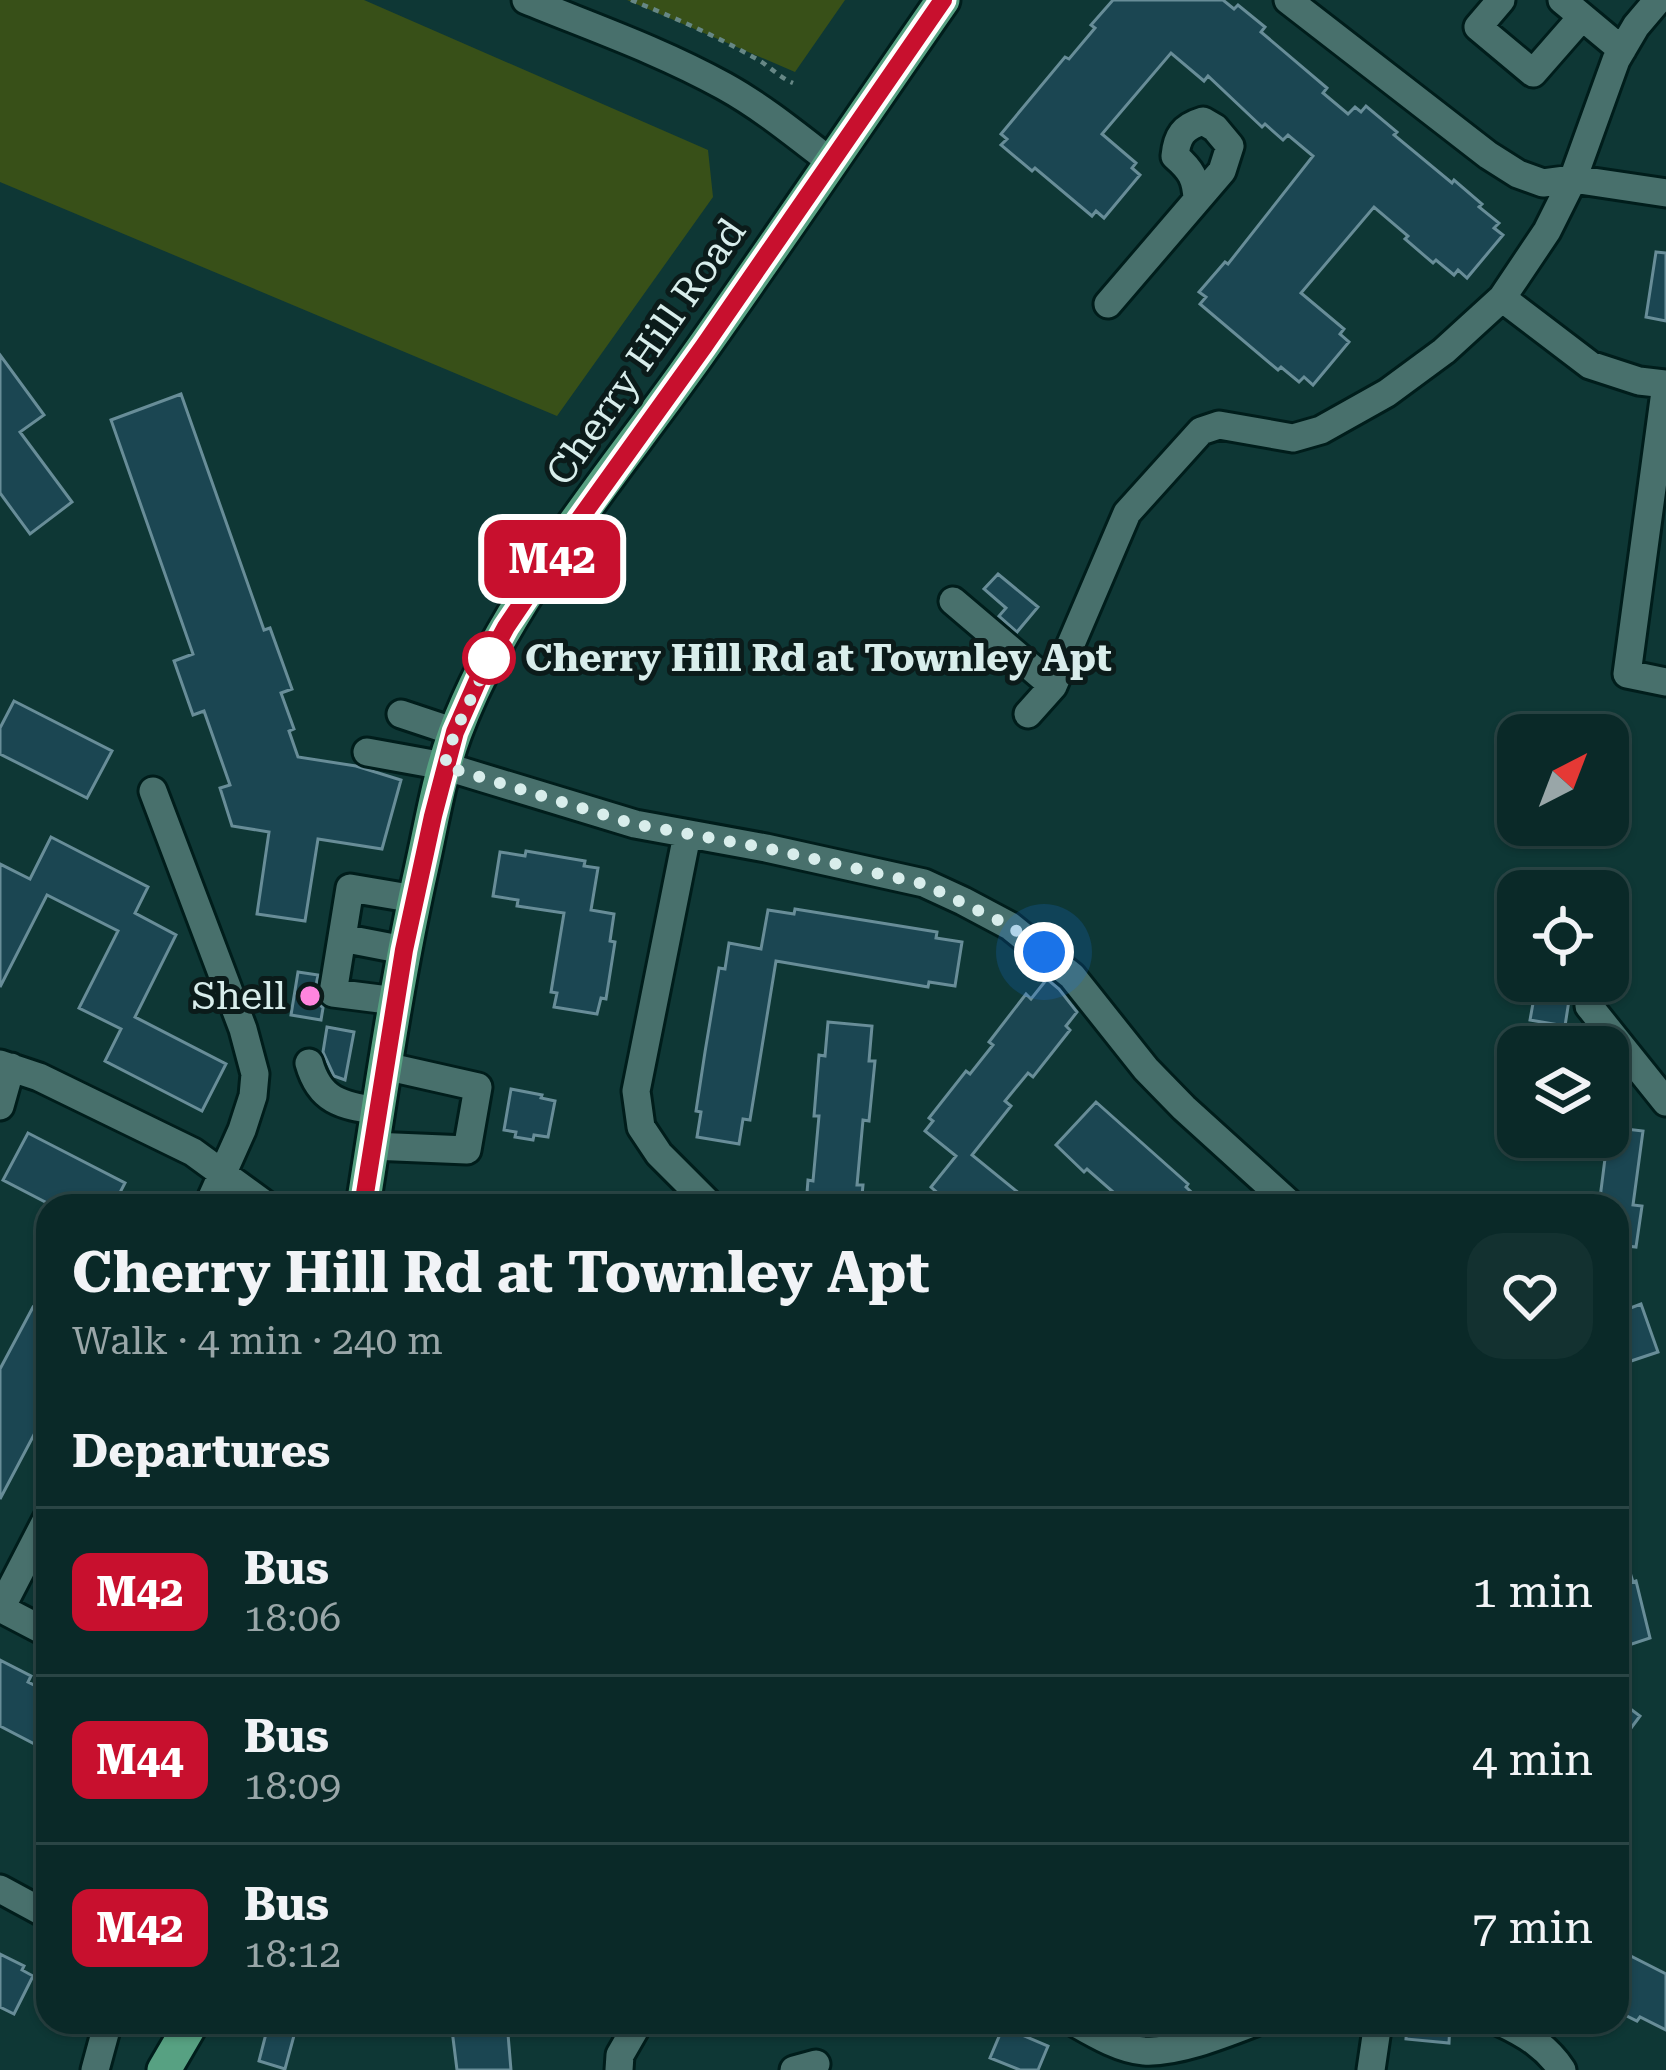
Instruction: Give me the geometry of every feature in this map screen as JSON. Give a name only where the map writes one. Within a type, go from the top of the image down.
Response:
[{"type":"main road","name":"Cherry Hill Road","points":[[365,1194],[404,950],[444,766],[481,673],[571,531],[943,0]]},
{"type":"main road","points":[[164,2070],[185,2034]]},
{"type":"main road","points":[[187,2070],[190,2034]]},
{"type":"street","points":[[526,0],[722,85],[831,162]]},
{"type":"street","points":[[1288,0],[1518,174],[1543,183],[1573,179],[1666,193]]},
{"type":"street","points":[[1502,0],[1478,27],[1533,74],[1572,8],[1622,50]]},
{"type":"street","points":[[1028,714],[1053,686],[1127,513],[1201,431],[1219,425],[1293,438],[1321,430],[1388,393],[1502,298],[1547,232],[1573,179],[1622,50],[1658,0]]},
{"type":"street","points":[[1108,304],[1197,199]]},
{"type":"street","points":[[1502,298],[1590,365],[1666,384],[1627,674],[1666,682]]},
{"type":"street","points":[[953,601],[1053,686]]},
{"type":"street","points":[[401,714],[455,732]]},
{"type":"street","points":[[367,752],[444,766],[634,824],[924,884],[1010,926],[1072,976],[1146,1069],[1279,1194]]},
{"type":"street","points":[[153,791],[256,1073],[253,1096],[214,1194]]},
{"type":"street","points":[[687,835],[636,1091],[640,1127],[698,1194]]},
{"type":"street","points":[[396,1001],[333,992],[350,888],[415,899]]},
{"type":"street","points":[[342,938],[404,950]]},
{"type":"street","points":[[1589,1006],[1666,1102]]},
{"type":"street","points":[[309,1064],[327,1096],[346,1106],[378,1111]]},
{"type":"street","points":[[0,1106],[6,1065],[193,1152],[250,1194]]},
{"type":"street","points":[[372,1146],[467,1150],[478,1087],[385,1066]]},
{"type":"street","points":[[36,1539],[1,1608],[36,1627]]},
{"type":"street","points":[[0,1889],[36,1908]]},
{"type":"street","points":[[95,2070],[105,2034]]},
{"type":"street","points":[[619,2070],[620,2055],[632,2034]]},
{"type":"street","points":[[1099,2034],[1146,2051],[1223,2034]]},
{"type":"street","points":[[1371,2070],[1376,2034]]},
{"type":"street","points":[[1527,2034],[1562,2070]]},
{"type":"path","points":[[631,0],[707,32],[793,83]]},
{"type":"green space","points":[[0,0],[364,0],[708,150],[713,197],[557,416],[0,182]]},
{"type":"green space","points":[[627,0],[845,0],[795,72]]},
{"type":"building","points":[[1113,0],[1223,0],[1234,9],[1238,5],[1265,27],[1261,32],[1327,88],[1323,93],[1348,114],[1366,106],[1397,132],[1394,135],[1482,204],[1479,207],[1499,223],[1494,228],[1503,235],[1467,278],[1458,270],[1454,275],[1436,260],[1433,263],[1374,207],[1301,293],[1344,329],[1340,334],[1349,342],[1313,385],[1304,377],[1299,382],[1281,367],[1278,370],[1200,304],[1206,297],[1199,292],[1228,264],[1313,156],[1288,135],[1283,140],[1265,124],[1262,127],[1208,76],[1204,81],[1171,53],[1102,134],[1136,163],[1132,168],[1140,175],[1104,218],[1096,211],[1092,216],[1001,145],[1007,139],[1001,134],[1095,28],[1091,25]]},
{"type":"building","points":[[1656,252],[1666,253],[1666,321],[1646,317]]},
{"type":"building","points":[[0,355],[44,415],[20,432],[72,502],[30,534],[0,493]]},
{"type":"building","points":[[181,394],[264,630],[270,628],[292,689],[281,693],[298,757],[356,766],[401,780],[382,849],[318,839],[305,921],[257,914],[269,832],[232,826],[220,788],[230,785],[204,711],[193,715],[174,661],[193,654],[111,420]]},
{"type":"building","points":[[998,574],[1038,607],[1017,632],[999,616],[1006,608],[984,589]]},
{"type":"building","points":[[14,701],[112,751],[87,798],[0,754],[0,728]]},
{"type":"building","points":[[51,837],[148,887],[135,913],[176,935],[135,1017],[226,1064],[202,1111],[105,1061],[121,1029],[79,1008],[118,931],[47,895],[0,987],[0,864],[30,879]]},
{"type":"building","points":[[526,851],[585,861],[584,866],[598,868],[591,910],[614,914],[610,941],[615,942],[606,999],[601,998],[597,1014],[554,1007],[557,993],[551,992],[564,913],[517,906],[518,900],[493,896],[500,852],[525,856]]},
{"type":"building","points":[[795,909],[937,932],[936,938],[962,942],[955,986],[929,982],[928,987],[776,961],[750,1120],[743,1119],[739,1144],[697,1137],[705,1052],[719,968],[725,969],[729,943],[761,949],[768,910],[794,914]]},
{"type":"building","name":"Shell","points":[[298,972],[318,975],[315,991],[323,1008],[321,1020],[291,1015]]},
{"type":"building","points":[[1047,979],[1077,1012],[1066,1026],[1070,1030],[1033,1077],[1028,1073],[1005,1101],[1011,1106],[972,1155],[1020,1194],[939,1194],[931,1187],[956,1156],[925,1131],[933,1121],[929,1118],[993,1045],[989,1042],[1026,994],[1031,999]]},
{"type":"building","points":[[1533,1002],[1569,1002],[1565,1026],[1530,1020]]},
{"type":"building","points":[[828,1022],[872,1026],[869,1061],[875,1061],[857,1185],[863,1185],[862,1194],[807,1194],[808,1180],[813,1181],[819,1116],[814,1116],[819,1055],[825,1056]]},
{"type":"building","name":"Shell","points":[[327,1027],[354,1032],[345,1080],[334,1076],[323,1052]]},
{"type":"building","points":[[511,1089],[555,1101],[548,1137],[534,1135],[533,1140],[504,1130]]},
{"type":"building","points":[[1096,1102],[1193,1194],[1115,1194],[1056,1145]]},
{"type":"building","points":[[1629,1129],[1643,1131],[1633,1205],[1642,1206],[1636,1247],[1629,1246],[1629,1194],[1601,1194],[1605,1158],[1629,1158]]},
{"type":"building","points":[[28,1133],[125,1183],[119,1194],[36,1197],[3,1180]]},
{"type":"building","points":[[1641,1304],[1658,1352],[1629,1362],[1629,1308]]},
{"type":"building","points":[[36,1309],[36,1431],[0,1499],[0,1369]]},
{"type":"building","points":[[1629,1569],[1636,1581],[1650,1638],[1629,1645]]},
{"type":"building","points":[[0,1660],[31,1676],[28,1682],[36,1686],[36,1745],[0,1726]]},
{"type":"building","points":[[1629,1708],[1640,1716],[1629,1731]]},
{"type":"building","points":[[0,1954],[33,1976],[14,2014],[0,2007]]},
{"type":"building","points":[[1629,1955],[1666,1974],[1666,2030],[1640,2017],[1637,2021],[1629,2017]]},
{"type":"building","points":[[266,2034],[294,2034],[285,2069],[259,2061]]},
{"type":"building","points":[[452,2034],[508,2034],[511,2070],[457,2070]]},
{"type":"building","points":[[1000,2034],[1020,2034],[1048,2046],[1038,2070],[1020,2070],[990,2058]]},
{"type":"building","points":[[1406,2034],[1449,2034],[1449,2043],[1406,2039]]},
{"type":"bus line","name":"M42","points":[[365,1194],[404,950],[444,766],[481,673],[571,531],[943,0]]},
{"type":"place","name":"Cherry Hill Rd at Townley Apt","points":[[489,658]]},
{"type":"place","name":"Shell","points":[[310,996]]},
{"type":"route","points":[[489,658],[494,650],[444,766],[634,824],[924,884],[1010,926],[1044,952]]}]
